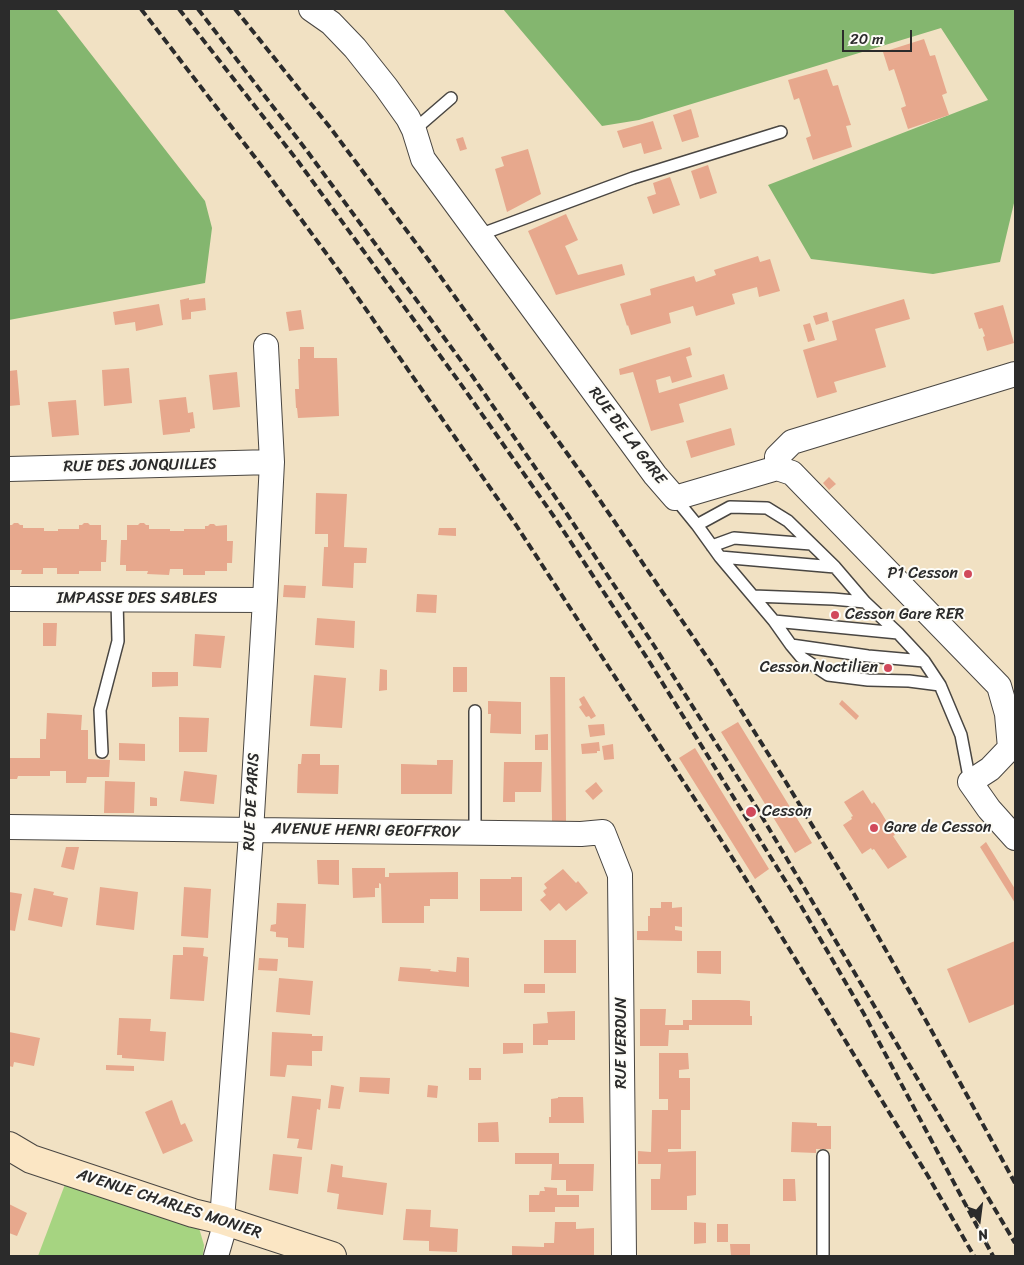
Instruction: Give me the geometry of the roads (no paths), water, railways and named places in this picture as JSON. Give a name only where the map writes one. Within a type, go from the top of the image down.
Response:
[{"type":"street","name":"RUE DE LA GARE","points":[[310,9],[331,23],[355,48],[408,118],[414,130],[423,159],[655,475],[675,498],[777,468]]},
{"type":"street","name":"RUE DE PARIS","points":[[216,1256],[223,1232],[222,1220],[265,600],[272,462],[266,346]]},
{"type":"street","points":[[1015,374],[792,442],[777,457],[777,468],[792,472],[1005,688],[1012,747],[990,769],[970,782],[988,809],[1015,838]]},
{"type":"street","name":"RUE DES JONQUILLES","points":[[9,469],[272,462]]},
{"type":"street","name":"IMPASSE DES SABLES","points":[[9,599],[265,600]]},
{"type":"street","name":"AVENUE HENRI GEOFFROY","points":[[9,827],[581,834],[603,832]]},
{"type":"street","name":"RUE VERDUN","points":[[603,832],[620,875],[624,1256]]},
{"type":"street","name":"AVENUE CHARLES MONIER","points":[[9,1146],[31,1158],[193,1213],[222,1220],[332,1256]]},
{"type":"lane","points":[[414,130],[451,98]]},
{"type":"lane","points":[[479,235],[633,178],[781,132]]},
{"type":"lane","points":[[675,498],[801,657],[828,675],[940,685]]},
{"type":"lane","points":[[697,525],[730,507],[767,508],[788,521],[835,567],[865,602],[924,661],[940,685],[961,735],[970,782]]},
{"type":"lane","points":[[712,546],[734,538],[811,544]]},
{"type":"lane","points":[[720,557],[835,567]]},
{"type":"lane","points":[[753,596],[865,602]]},
{"type":"lane","points":[[102,752],[100,710],[118,641],[117,599]]},
{"type":"lane","points":[[774,621],[898,633]]},
{"type":"lane","points":[[792,645],[868,656],[924,661]]},
{"type":"lane","points":[[474,832],[475,711]]},
{"type":"lane","points":[[823,1156],[823,1256]]},
{"type":"railway","points":[[141,9],[267,173],[340,272],[516,525],[766,911],[928,1176],[974,1256]]},
{"type":"railway","points":[[179,9],[297,160],[460,383],[555,518],[647,658],[801,906],[864,1014],[993,1256]]},
{"type":"railway","points":[[198,9],[307,151],[473,377],[567,514],[653,644],[752,800],[1015,1243]]},
{"type":"railway","points":[[235,9],[332,130],[430,262],[584,477],[715,669],[854,894],[1015,1183]]},
{"type":"place","name":"P1 Cesson","points":[[968,574]]},
{"type":"place","name":"Cesson Gare RER","points":[[835,615]]},
{"type":"place","name":"Cesson Noctilien","points":[[888,668]]},
{"type":"place","name":"Cesson","points":[[751,812]]},
{"type":"place","name":"Gare de Cesson","points":[[874,828]]}]
